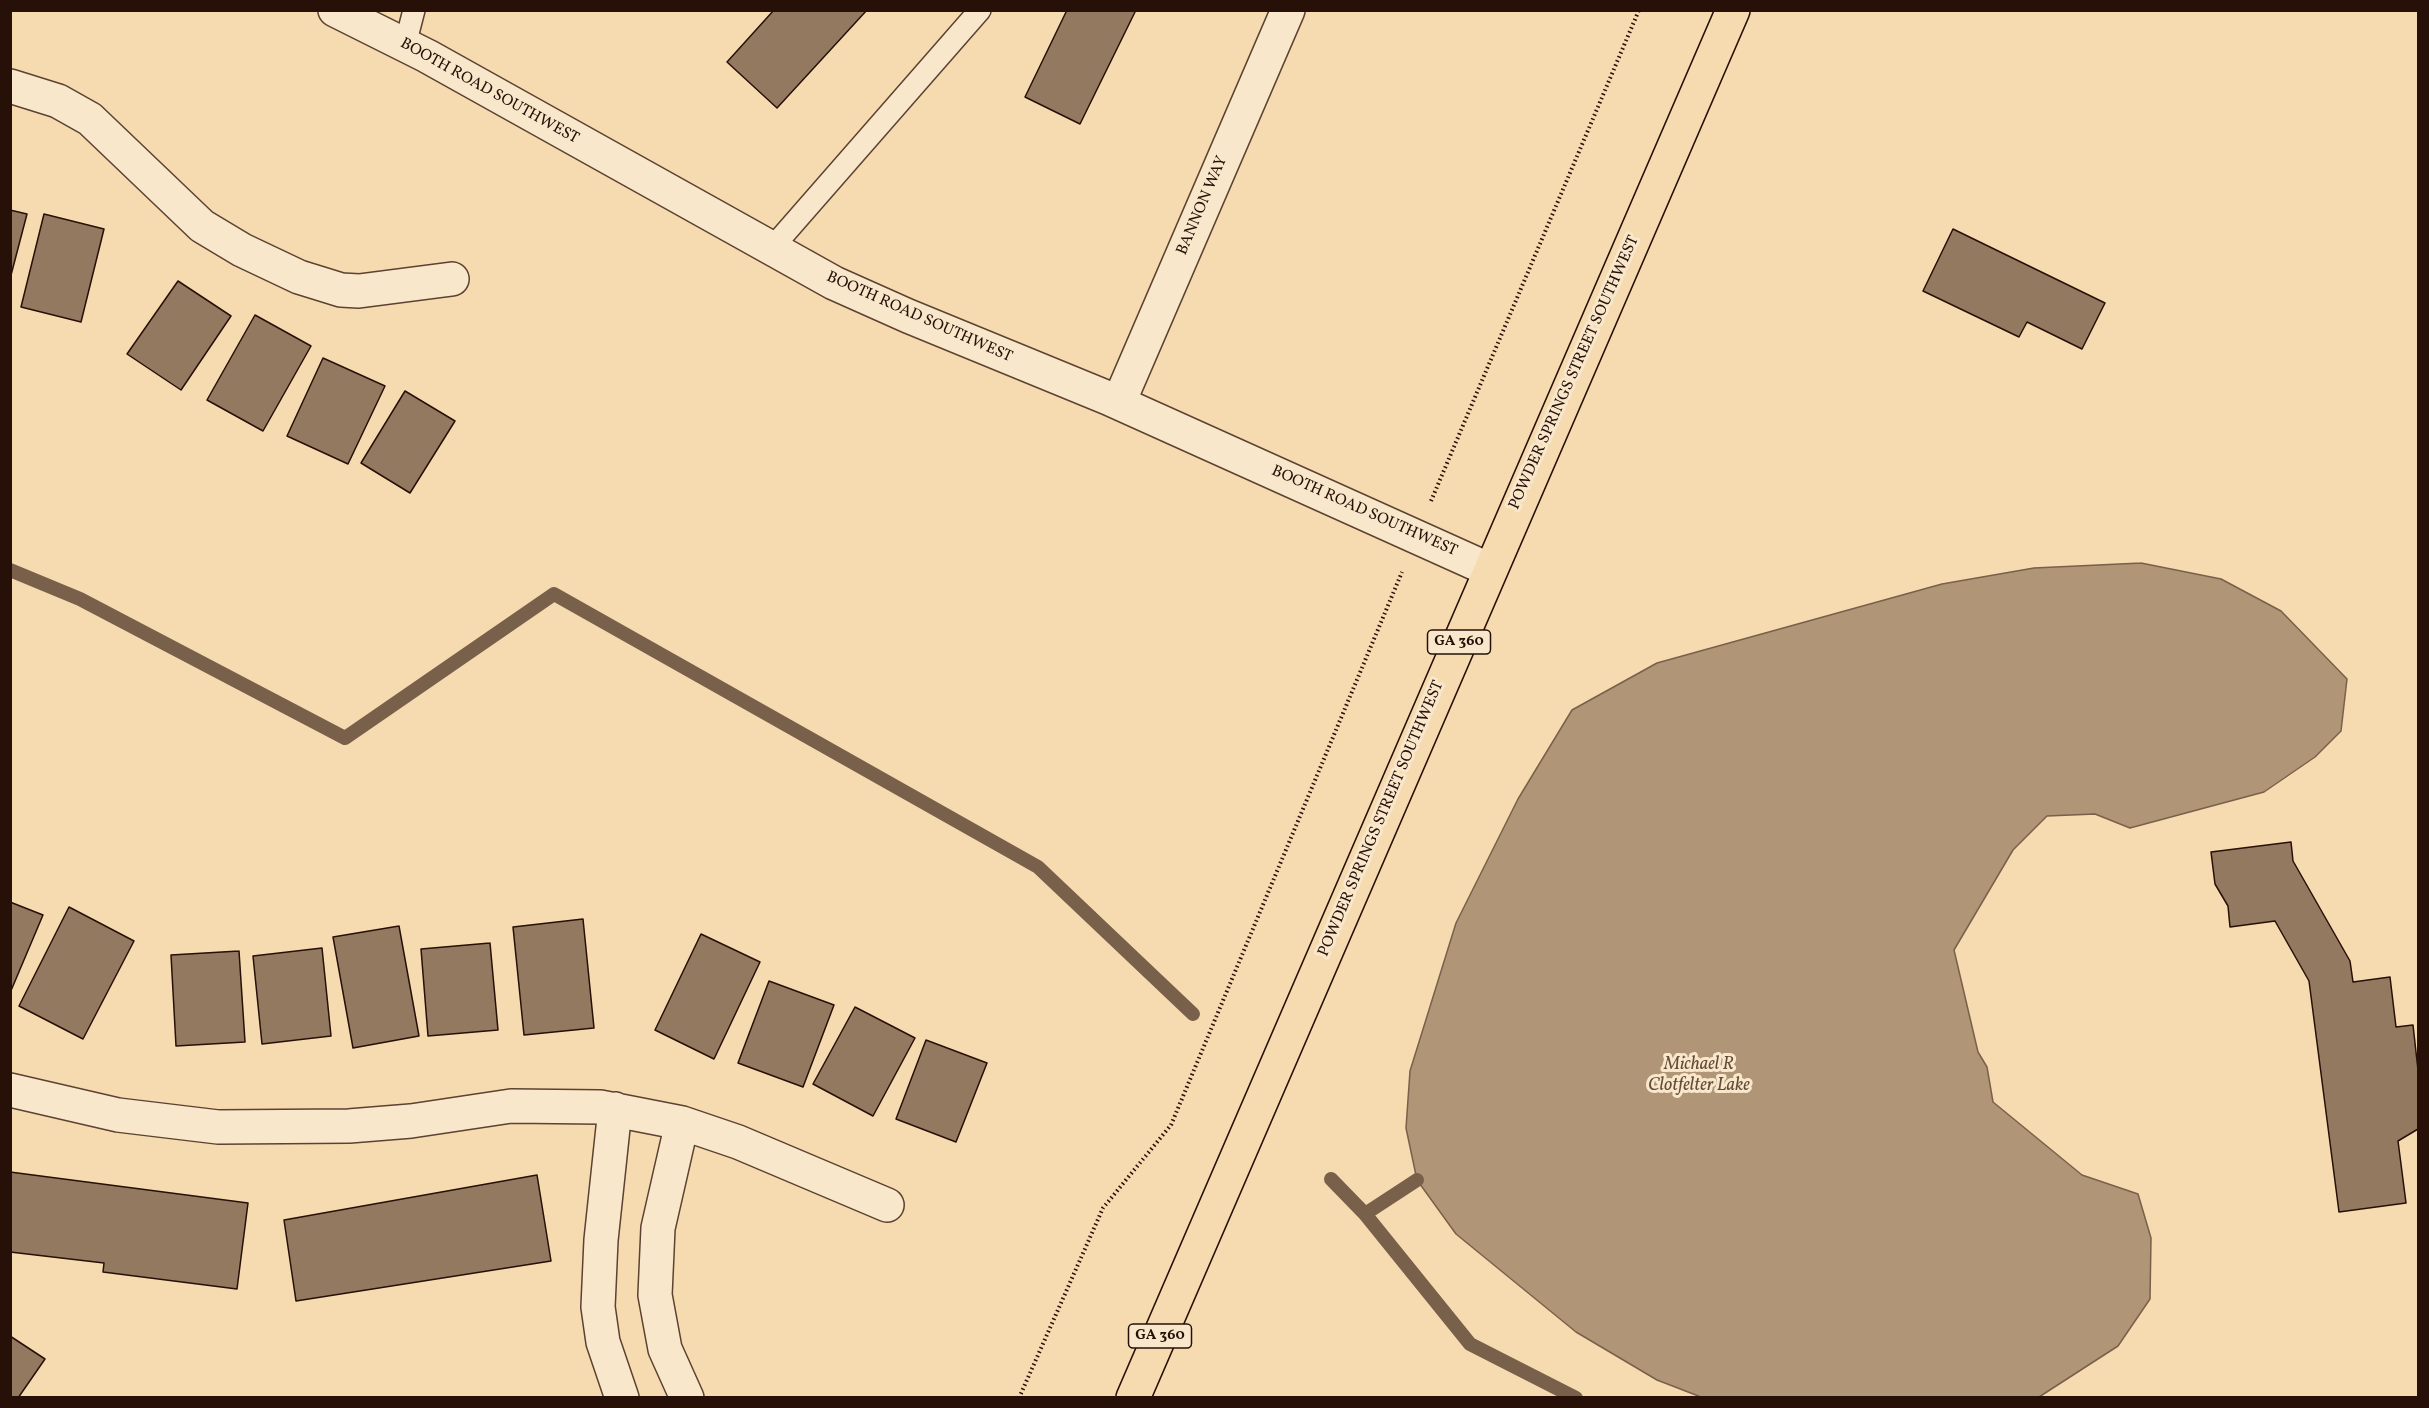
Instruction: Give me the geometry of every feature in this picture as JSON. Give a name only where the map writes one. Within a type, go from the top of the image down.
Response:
[{"type":"main road","name":"POWDER SPRINGS STREET SOUTHWEST","points":[[1133,1398],[1733,10]]},
{"type":"street","name":"BOOTH ROAD SOUTHWEST","points":[[335,10],[405,45],[834,283],[908,316],[1119,402],[1490,570]]},
{"type":"street","name":"BANNON WAY","points":[[1119,402],[1288,10]]},
{"type":"street","points":[[10,86],[58,101],[90,119],[202,226],[242,250],[299,277],[340,290],[359,291],[452,279]]},
{"type":"street","points":[[10,1090],[118,1115],[218,1127],[349,1126],[411,1121],[511,1106],[615,1109],[682,1123],[738,1142],[887,1204]]},
{"type":"street","points":[[615,1109],[601,1240],[598,1307],[603,1342],[622,1398]]},
{"type":"street","points":[[682,1123],[658,1228],[655,1294],[656,1312],[665,1349],[687,1398]]},
{"type":"lane","points":[[405,45],[414,10]]},
{"type":"lane","points":[[772,248],[980,10]]},
{"type":"path","points":[[1019,1398],[1103,1208],[1171,1125],[1639,10]]},
{"type":"water","name":"Michael R Clotfelter Lake","points":[[2141,563],[2221,579],[2281,611],[2347,679],[2341,731],[2315,757],[2264,792],[2130,828],[2095,814],[2047,816],[2013,850],[1954,950],[1978,1052],[1987,1067],[1993,1102],[2082,1175],[2138,1194],[2151,1238],[2150,1299],[2118,1346],[2039,1397],[1701,1397],[1657,1380],[1576,1332],[1456,1234],[1417,1180],[1406,1128],[1410,1071],[1456,923],[1518,799],[1572,710],[1657,663],[1942,584],[2034,568]]},
{"type":"building","points":[[774,10],[867,10],[777,108],[727,62]]},
{"type":"building","points":[[1067,10],[1136,10],[1080,124],[1025,97]]},
{"type":"building","points":[[10,210],[27,214],[10,279]]},
{"type":"building","points":[[44,214],[104,229],[81,322],[21,307]]},
{"type":"building","points":[[1953,229],[2105,303],[2082,349],[2027,322],[2019,337],[1923,291]]},
{"type":"building","points":[[178,281],[231,316],[181,390],[127,354]]},
{"type":"building","points":[[255,315],[311,346],[263,431],[207,400]]},
{"type":"building","points":[[323,358],[385,386],[348,464],[287,436]]},
{"type":"building","points":[[405,391],[455,421],[410,493],[361,463]]},
{"type":"building","points":[[2291,842],[2293,861],[2350,961],[2353,982],[2390,977],[2396,1027],[2413,1025],[2418,1070],[2418,1129],[2398,1141],[2406,1203],[2339,1212],[2309,981],[2275,921],[2230,927],[2228,906],[2215,884],[2211,852]]},
{"type":"building","points":[[10,902],[43,915],[10,993]]},
{"type":"building","points":[[69,907],[134,941],[83,1039],[19,1006]]},
{"type":"building","points":[[583,919],[594,1028],[524,1035],[513,927]]},
{"type":"building","points":[[399,926],[419,1036],[353,1048],[333,937]]},
{"type":"building","points":[[701,934],[760,962],[714,1059],[655,1030]]},
{"type":"building","points":[[490,943],[498,1030],[428,1036],[421,949]]},
{"type":"building","points":[[322,948],[331,1036],[262,1044],[253,956]]},
{"type":"building","points":[[239,951],[245,1042],[176,1046],[171,955]]},
{"type":"building","points":[[769,981],[834,1005],[803,1087],[738,1063]]},
{"type":"building","points":[[855,1007],[915,1038],[873,1116],[813,1084]]},
{"type":"building","points":[[926,1040],[987,1063],[956,1142],[896,1119]]},
{"type":"building","points":[[10,1172],[248,1203],[237,1289],[103,1272],[104,1263],[10,1252]]},
{"type":"building","points":[[537,1175],[551,1261],[296,1301],[284,1220]]},
{"type":"building","points":[[10,1336],[45,1359],[18,1398],[10,1398]]},
{"type":"waterway","points":[[10,570],[80,599],[345,738],[554,594],[1038,867],[1193,1014]]},
{"type":"waterway","points":[[1331,1179],[1365,1214],[1417,1180]]},
{"type":"waterway","points":[[1365,1214],[1470,1344],[1576,1398]]}]
